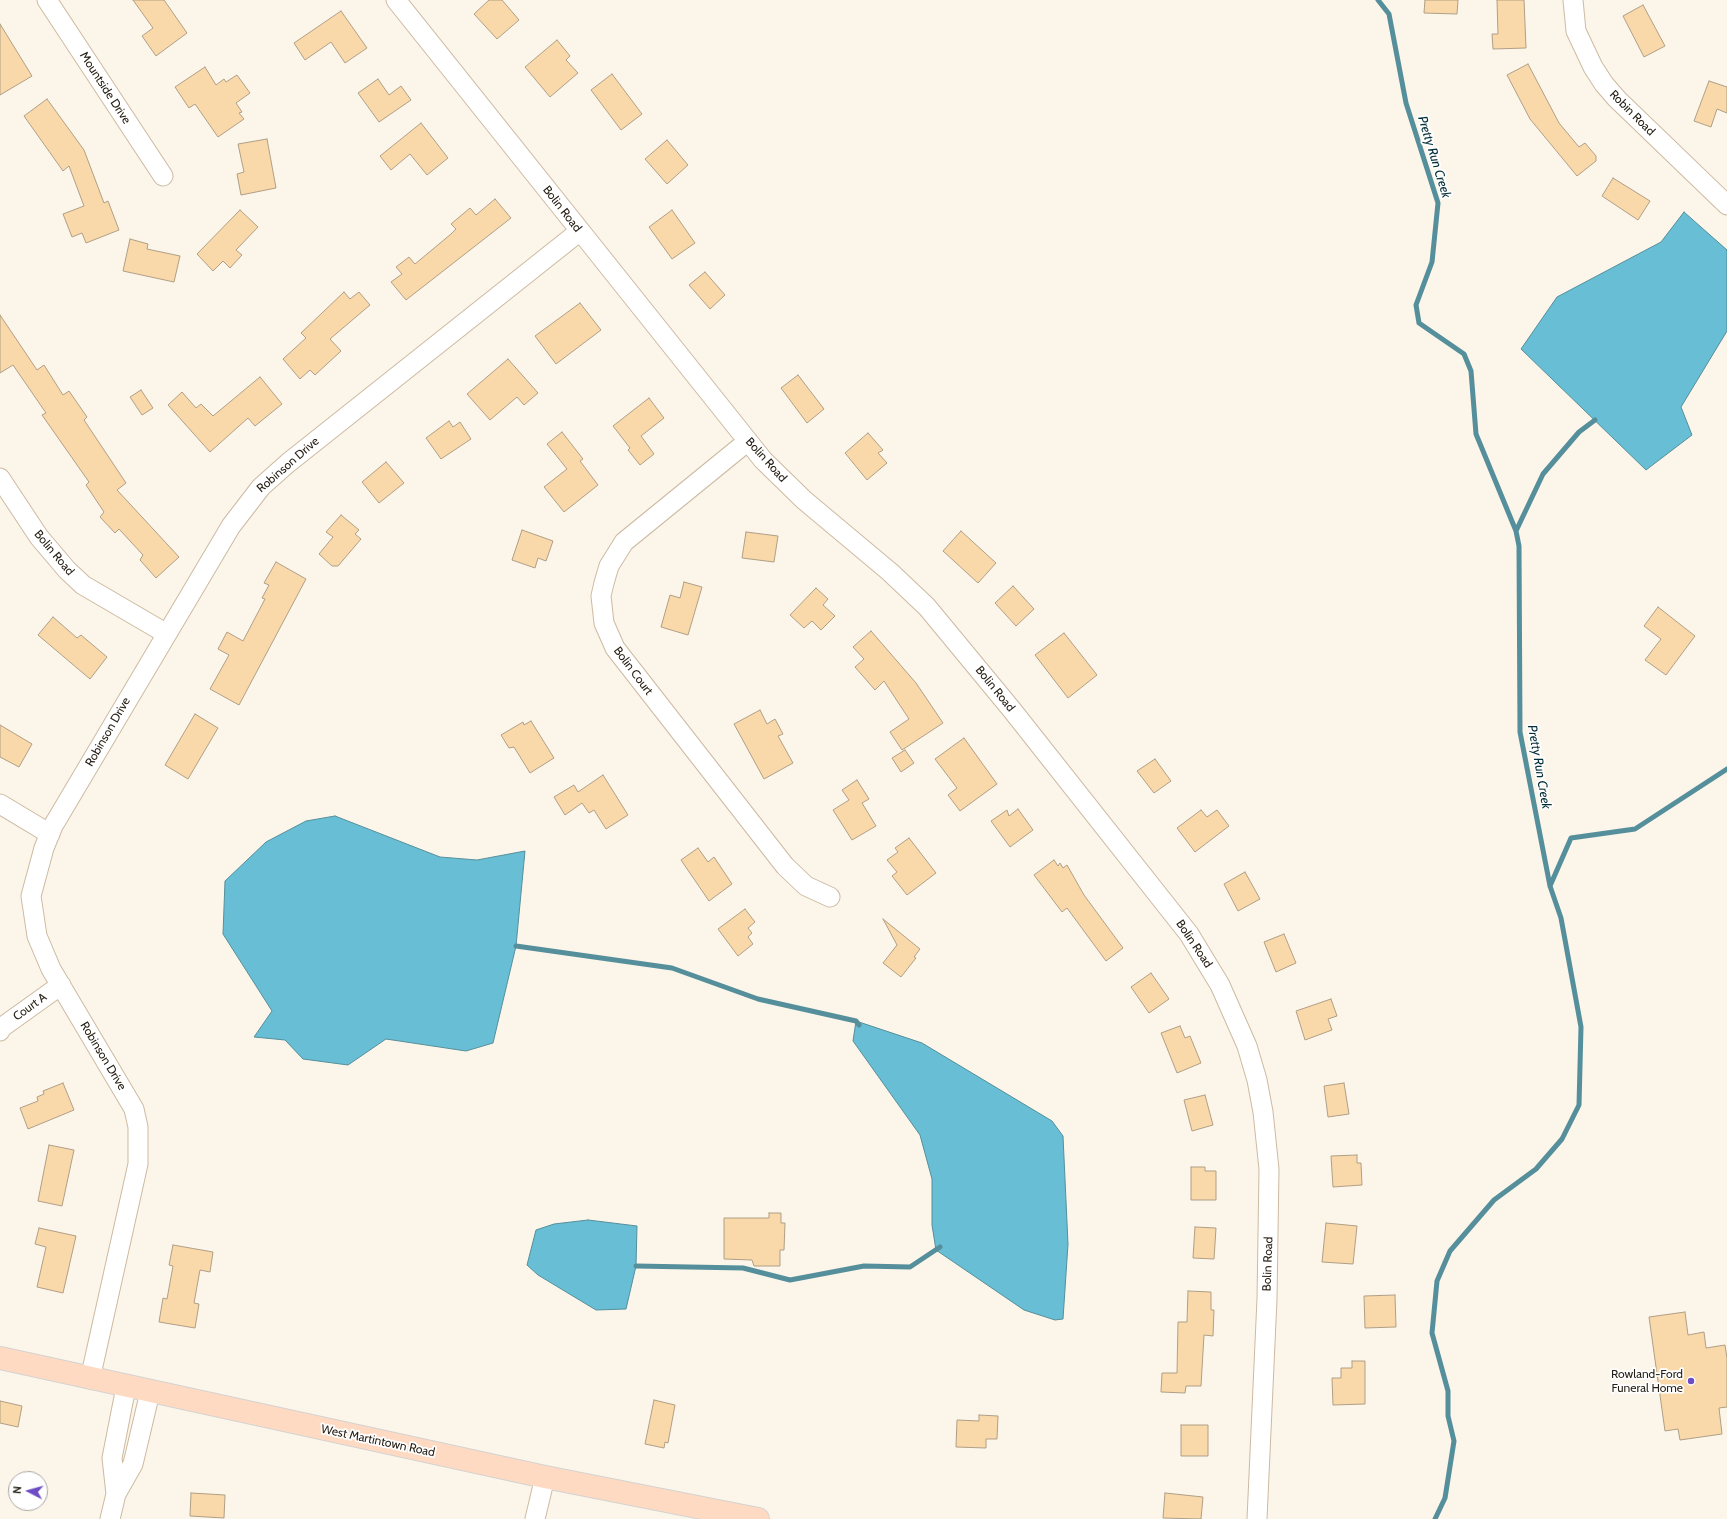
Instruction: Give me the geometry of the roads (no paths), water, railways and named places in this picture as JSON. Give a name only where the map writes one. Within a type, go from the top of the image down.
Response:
[{"type":"main road","name":"West Martintown Road","points":[[0,1358],[126,1387],[545,1477],[758,1519]]},
{"type":"street","name":"Mountside Drive","points":[[47,0],[163,176]]},
{"type":"street","name":"Bolin Road","points":[[396,0],[764,460],[804,500],[890,572],[927,607],[1012,710],[1189,934],[1220,985],[1235,1015],[1247,1046],[1257,1080],[1263,1112],[1269,1169],[1267,1300],[1257,1519]]},
{"type":"street","name":"Robin Road","points":[[1572,0],[1573,16],[1579,38],[1593,67],[1604,84],[1617,99],[1727,205]]},
{"type":"street","name":"Robinson Drive","points":[[90,1379],[138,1164],[138,1127],[134,1109],[61,985],[43,952],[37,936],[31,896],[36,872],[53,826],[231,526],[261,487],[294,458],[580,231]]},
{"type":"street","name":"Bolin Court","points":[[748,441],[624,542],[609,566],[604,583],[601,596],[604,623],[615,648],[785,866],[806,886],[830,897]]},
{"type":"street","name":"Bolin Road","points":[[0,478],[39,537],[67,570],[83,584],[167,634]]},
{"type":"street","points":[[0,804],[50,834]]},
{"type":"street","name":"Court A","points":[[0,1031],[1,1028],[61,985]]},
{"type":"street","points":[[116,1494],[112,1458],[126,1387]]},
{"type":"street","points":[[110,1519],[116,1494],[133,1464],[150,1392]]},
{"type":"street","points":[[536,1519],[545,1477]]},
{"type":"water","points":[[1684,212],[1727,250],[1727,331],[1681,407],[1692,435],[1646,470],[1521,349],[1557,297],[1661,242]]},
{"type":"water","points":[[335,816],[440,857],[477,860],[525,851],[516,946],[493,1043],[466,1051],[386,1039],[348,1065],[303,1059],[285,1040],[254,1037],[272,1011],[223,934],[225,881],[266,842],[306,821]]},
{"type":"water","points":[[856,1021],[922,1043],[1052,1121],[1063,1136],[1068,1244],[1063,1319],[1055,1320],[1024,1310],[936,1250],[932,1225],[932,1179],[920,1135],[853,1041]]},
{"type":"water","points":[[588,1220],[637,1226],[636,1266],[626,1309],[596,1310],[538,1275],[527,1265],[536,1230],[554,1224]]},
{"type":"waterway","name":"Pretty Run Creek","points":[[1378,0],[1389,14],[1406,103],[1438,203],[1432,262],[1416,305],[1419,323],[1464,354],[1471,371],[1476,434],[1516,531],[1519,546],[1520,732],[1550,886],[1561,918],[1581,1027],[1579,1105],[1562,1139],[1536,1169],[1494,1200],[1450,1251],[1437,1281],[1432,1333],[1448,1391],[1448,1416],[1454,1441],[1445,1498],[1435,1519]]},
{"type":"waterway","points":[[1516,531],[1543,474],[1579,432],[1595,420]]},
{"type":"waterway","points":[[1550,886],[1571,838],[1635,829],[1727,769]]},
{"type":"waterway","points":[[516,946],[672,968],[758,999],[856,1021],[859,1025]]},
{"type":"waterway","points":[[636,1266],[743,1268],[790,1280],[864,1266],[910,1267],[940,1247]]},
{"type":"place","name":"Rowland-Ford Funeral Home","points":[[1691,1381]]}]
